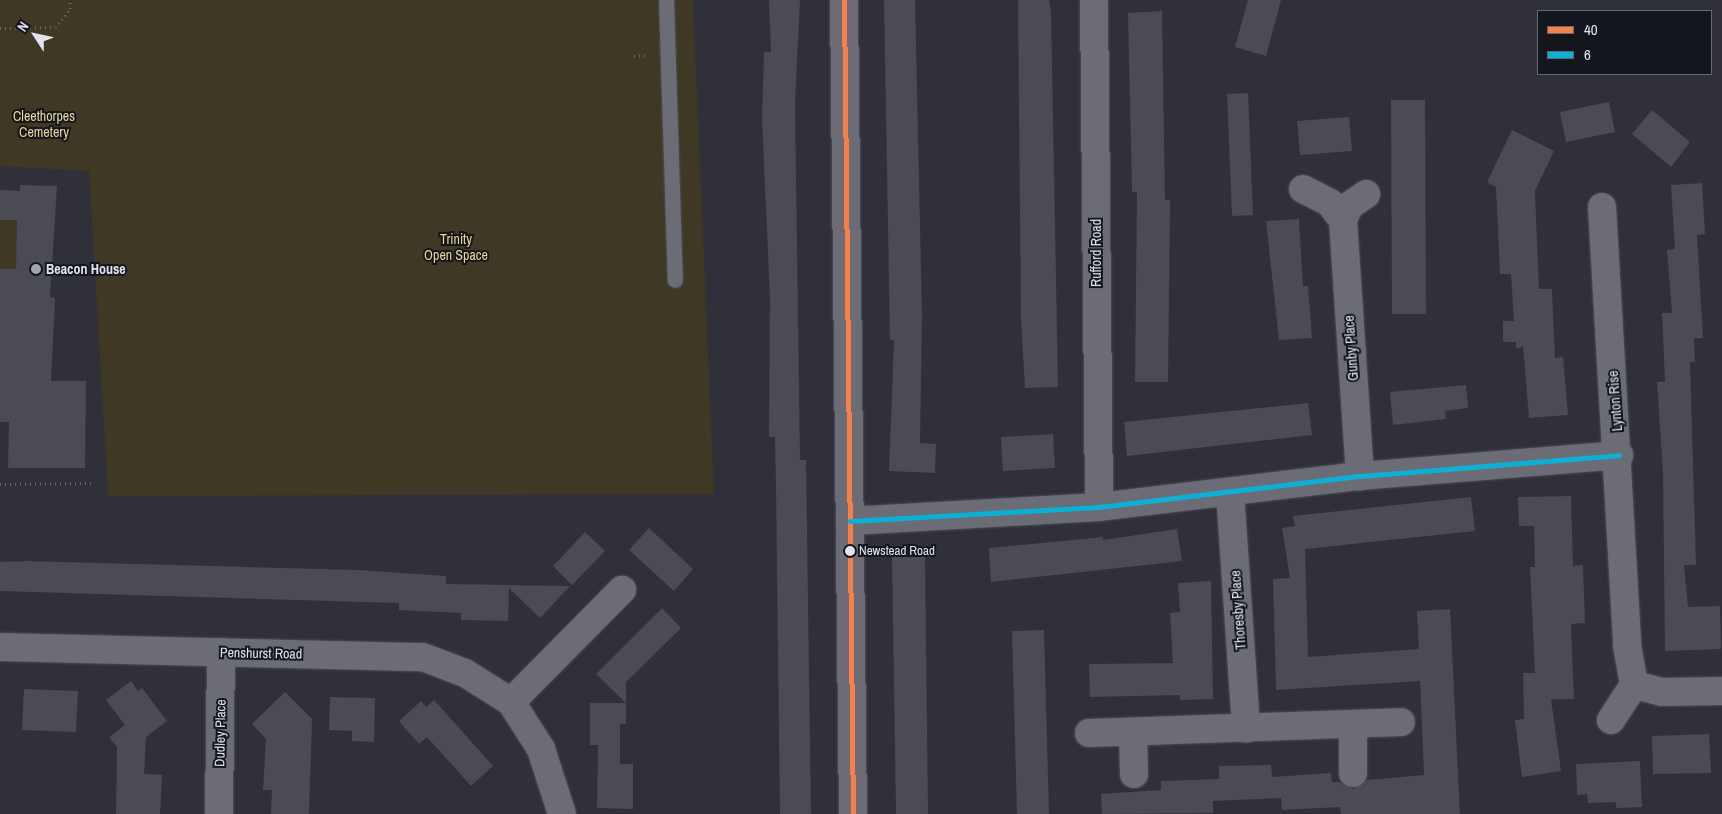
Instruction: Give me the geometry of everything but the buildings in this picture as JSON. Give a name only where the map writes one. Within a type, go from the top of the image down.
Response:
[{"type":"street","points":[[844,0],[853,814]]},
{"type":"street","name":"Rufford Road","points":[[1094,0],[1099,507]]},
{"type":"street","points":[[1303,189],[1330,204],[1342,220],[1349,206],[1366,194]]},
{"type":"street","name":"Lynton Rise","points":[[1602,207],[1619,456],[1627,645],[1634,685]]},
{"type":"street","name":"Gunby Place","points":[[1342,220],[1360,476]]},
{"type":"street","points":[[850,520],[1099,507],[1360,476],[1619,456]]},
{"type":"street","name":"Thoresby Place","points":[[1230,492],[1246,728]]},
{"type":"street","points":[[511,702],[622,590]]},
{"type":"street","name":"Penshurst Road","points":[[0,647],[423,656],[465,673],[511,702],[541,749],[562,814]]},
{"type":"street","name":"Dudley Place","points":[[219,814],[221,652]]},
{"type":"street","points":[[1611,720],[1634,685],[1662,692],[1722,691]]},
{"type":"street","points":[[1089,733],[1401,722]]},
{"type":"street","points":[[1353,724],[1353,773]]},
{"type":"street","points":[[1133,732],[1134,774]]},
{"type":"lane","points":[[666,0],[675,280]]},
{"type":"path","points":[[0,28],[56,26],[70,9],[70,0]]},
{"type":"path","points":[[0,484],[92,483]]},
{"type":"green space","name":"Trinity Open Space","points":[[0,0],[693,0],[714,494],[108,496],[89,171],[0,166]]},
{"type":"green space","points":[[0,220],[17,220],[21,269],[0,269]]},
{"type":"transit line","name":"40","points":[[844,0],[853,814]]},
{"type":"transit line","name":"6","points":[[850,521],[1099,507],[1360,476],[1619,455]]},
{"type":"place","name":"Beacon House","points":[[36,269]]},
{"type":"place","name":"Newstead Road","points":[[850,551]]},
{"type":"park label","name":"Cleethorpes Cemetery","points":[[44,124]]}]
